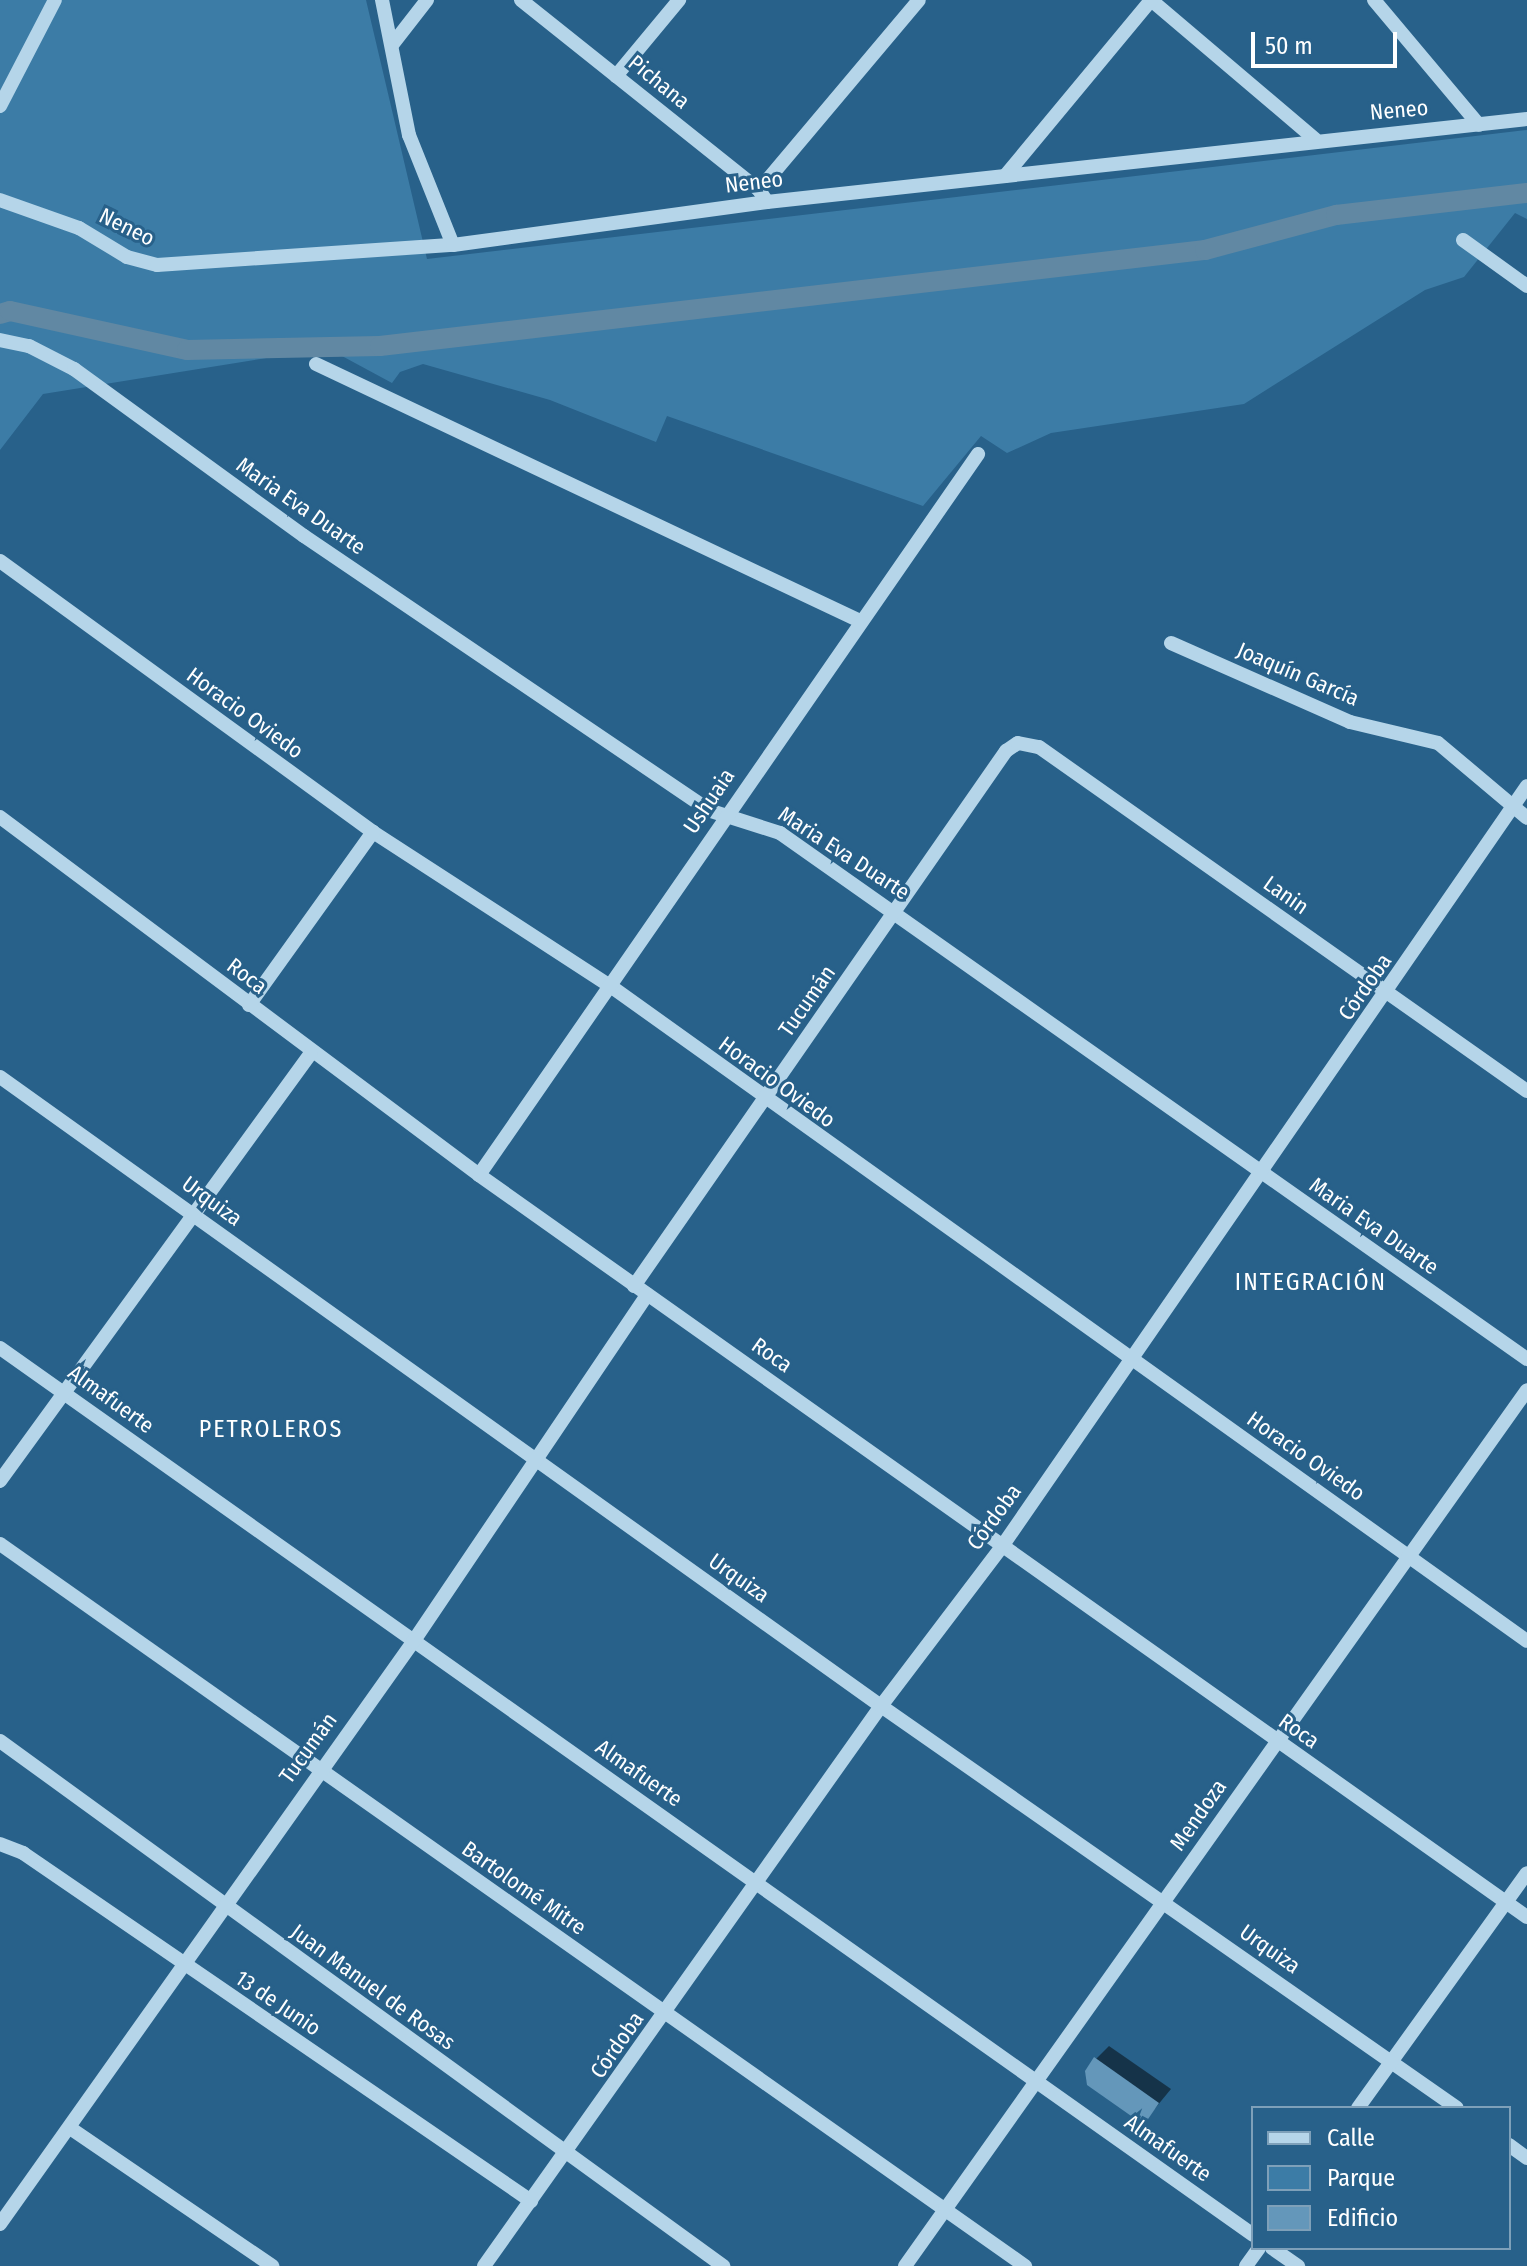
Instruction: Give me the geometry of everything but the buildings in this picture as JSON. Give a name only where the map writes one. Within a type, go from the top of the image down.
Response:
[{"type":"street","points":[[0,106],[55,0]]},
{"type":"street","points":[[382,0],[409,135],[453,245]]},
{"type":"street","points":[[392,45],[427,0]]},
{"type":"street","name":"Pichana","points":[[521,0],[763,196]]},
{"type":"street","points":[[616,76],[679,0]]},
{"type":"street","points":[[763,196],[919,0]]},
{"type":"street","points":[[1005,176],[1151,0],[1315,139]]},
{"type":"street","points":[[1374,0],[1479,125]]},
{"type":"street","name":"Neneo","points":[[0,200],[79,228],[127,257],[157,265],[453,245],[763,196],[1005,176],[1315,139],[1527,119]]},
{"type":"street","points":[[1463,240],[1527,286]]},
{"type":"street","name":"Maria Eva Duarte","points":[[0,340],[29,346],[74,369],[304,536],[708,810],[780,833],[897,912],[1261,1175],[1527,1359]]},
{"type":"street","points":[[316,364],[860,621]]},
{"type":"street","name":"Ushuaia","points":[[479,1175],[978,454]]},
{"type":"street","name":"Horacio Oviedo","points":[[0,561],[373,832],[609,985],[764,1101],[1527,1641]]},
{"type":"street","name":"Joaquín García","points":[[1171,643],[1350,722],[1438,743],[1527,818]]},
{"type":"street","name":"Tucumán","points":[[634,1286],[897,912],[1006,751],[1018,743]]},
{"type":"street","name":"Lanin","points":[[1018,743],[1039,747],[1527,1091]]},
{"type":"street","name":"Córdoba","points":[[488,2265],[881,1706],[1003,1545],[1387,994],[1527,786]]},
{"type":"street","name":"Roca","points":[[0,817],[311,1053],[479,1175],[1003,1545],[1277,1743],[1527,1917]]},
{"type":"street","points":[[249,1005],[373,832]]},
{"type":"street","points":[[0,1481],[311,1053]]},
{"type":"street","name":"Urquiza","points":[[0,1077],[881,1706],[1454,2106]]},
{"type":"street","name":"Tucumán","points":[[0,2224],[413,1642],[647,1295]]},
{"type":"street","name":"Almafuerte","points":[[0,1348],[1251,2234]]},
{"type":"street","name":"Mendoza","points":[[905,2266],[1527,1390]]},
{"type":"street","name":"Bartolomé Mitre","points":[[0,1544],[318,1772],[1025,2266]]},
{"type":"street","name":"Juan Manuel de Rosas","points":[[0,1741],[224,1908],[723,2266]]},
{"type":"street","name":"13 de Junio","points":[[0,1844],[23,1853],[183,1966],[531,2201]]},
{"type":"street","points":[[1359,2106],[1527,1873]]},
{"type":"street","points":[[70,2128],[254,2261],[272,2266]]},
{"type":"street","points":[[1275,2250],[1298,2266]]},
{"type":"green space","points":[[0,0],[366,0],[427,259],[1527,130],[1527,219],[1515,213],[1464,277],[1425,290],[1244,404],[1051,433],[1007,453],[981,436],[923,506],[667,416],[656,442],[550,400],[423,364],[400,372],[392,383],[342,356],[279,356],[43,394],[0,450]]},
{"type":"waterway","points":[[0,314],[10,311],[187,350],[380,346],[1205,250],[1336,215],[1527,193]]},
{"type":"district","name":"INTEGRACIÓN","points":[[1311,1283]]},
{"type":"district","name":"PETROLEROS","points":[[271,1430]]}]
